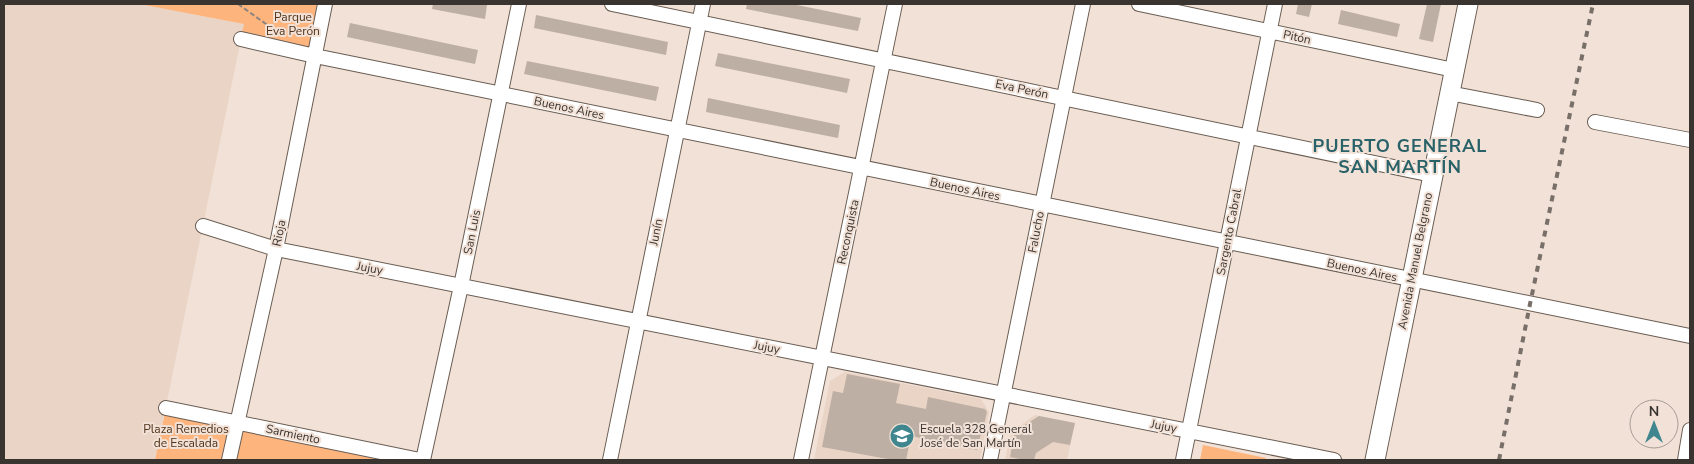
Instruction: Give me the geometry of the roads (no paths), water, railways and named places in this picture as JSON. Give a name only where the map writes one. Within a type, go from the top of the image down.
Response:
[{"type":"main road","name":"Avenida Manuel Belgrano","points":[[1375,460],[1468,4]]},
{"type":"street","name":"Rioja","points":[[228,460],[238,423],[276,249],[325,4]]},
{"type":"street","name":"San Luis","points":[[422,460],[462,286],[519,4]]},
{"type":"street","name":"Eva Perón","points":[[612,4],[1432,175]]},
{"type":"street","name":"Junín","points":[[610,460],[703,4]]},
{"type":"street","name":"Reconquista","points":[[801,460],[895,4]]},
{"type":"street","name":"Falucho","points":[[990,460],[1083,4]]},
{"type":"street","name":"Pitón","points":[[1139,4],[1454,70]]},
{"type":"street","name":"Sargento Cabral","points":[[1183,460],[1275,4]]},
{"type":"street","name":"Buenos Aires","points":[[241,39],[861,168],[1690,336]]},
{"type":"street","points":[[1449,93],[1537,110]]},
{"type":"street","points":[[1595,122],[1690,140]]},
{"type":"street","name":"Jujuy","points":[[203,226],[276,249],[1334,460]]},
{"type":"street","name":"Sarmiento","points":[[166,408],[422,460]]},
{"type":"street","points":[[1685,460],[1690,430]]},
{"type":"railway","points":[[1499,460],[1593,4]]},
{"type":"place","name":"Escuela 328 General José de San Martín","points":[[902,436]]},
{"type":"district","name":"PUERTO GENERAL SAN MARTÍN","points":[[1400,156]]},
{"type":"park label","name":"Parque Eva Perón","points":[[293,24]]},
{"type":"park label","name":"Plaza Remedios de Escalada","points":[[186,436]]}]
